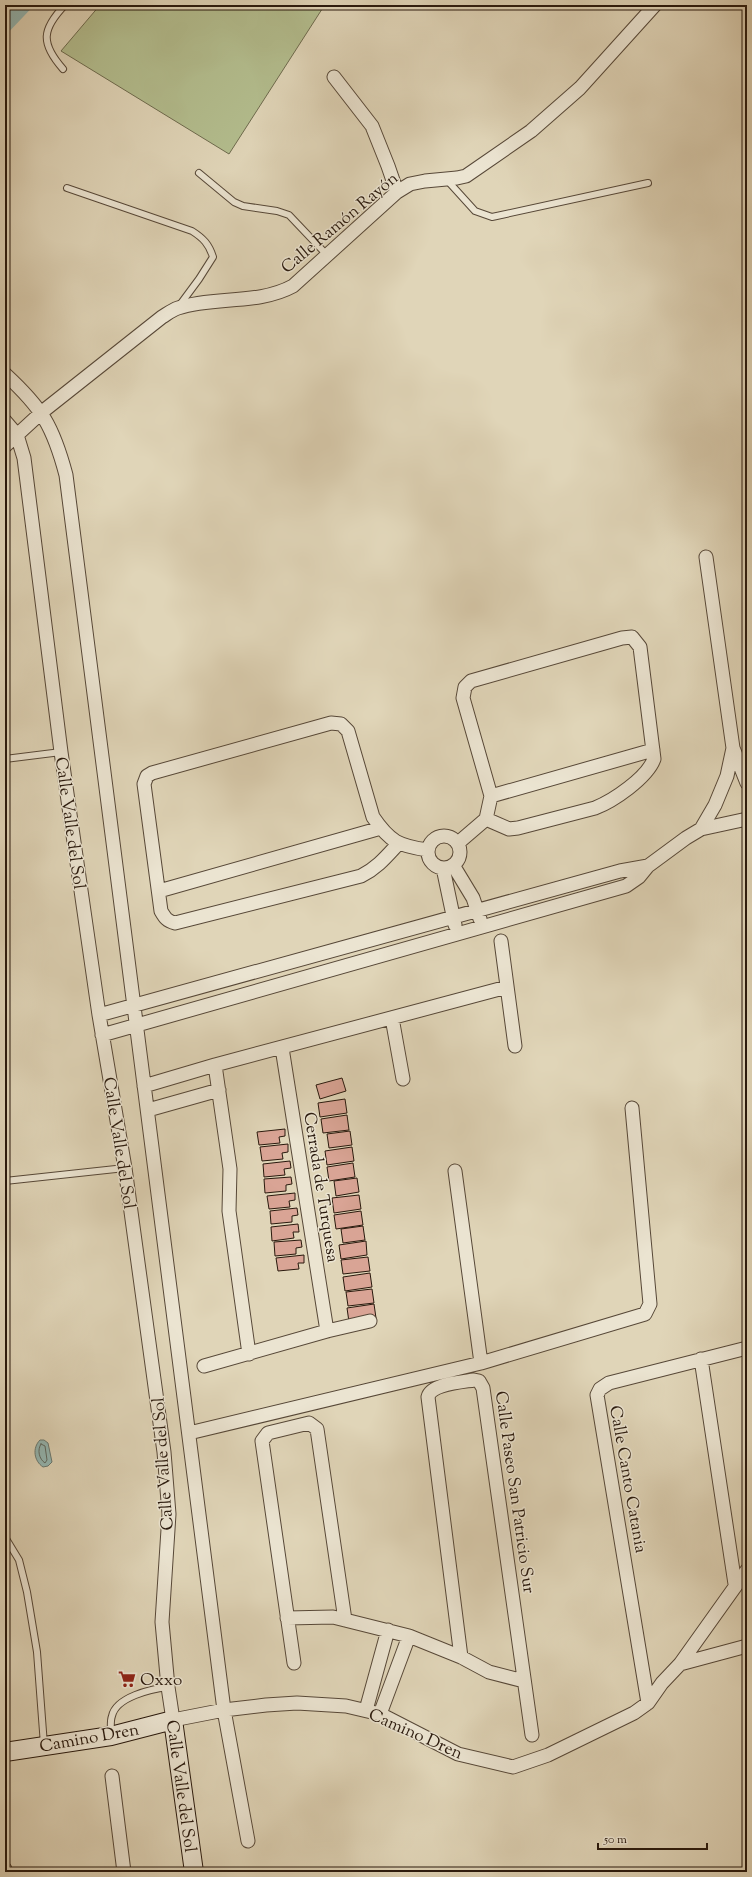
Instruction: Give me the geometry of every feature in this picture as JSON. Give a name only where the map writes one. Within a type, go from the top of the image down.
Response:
[{"type":"street","name":"Calle Ramón Rayón","points":[[5,446],[42,412],[162,317],[177,309],[198,304],[268,296],[281,292],[293,286],[397,192],[410,184],[457,178],[471,172],[531,131],[558,109],[580,88],[655,5]]},
{"type":"street","points":[[334,77],[372,126],[397,192]]},
{"type":"street","points":[[5,374],[26,393],[42,412],[59,448],[66,475],[224,1710],[248,1841]]},
{"type":"street","name":"Calle Valle del Sol","points":[[5,421],[16,435],[24,458],[61,752],[99,1016],[125,1168],[164,1452],[169,1514],[162,1622],[168,1687],[194,1872]]},
{"type":"street","points":[[706,557],[733,748],[747,784]]},
{"type":"street","points":[[458,843],[486,819],[491,796],[463,698],[465,687],[471,681],[622,638],[632,638],[640,647],[654,759],[651,768],[619,796],[606,803],[518,828],[509,829],[486,819]]},
{"type":"street","points":[[398,844],[380,864],[361,876],[175,923],[164,918],[161,912],[144,784],[147,776],[330,723],[341,724],[348,731],[373,818],[398,844],[428,850]]},
{"type":"street","points":[[701,829],[715,805],[727,776],[733,748]]},
{"type":"street","points":[[491,796],[653,750]]},
{"type":"street","points":[[102,1035],[626,886],[640,878],[648,866],[686,838],[701,829],[747,819]]},
{"type":"street","points":[[159,891],[381,828]]},
{"type":"street","points":[[448,867],[459,858],[460,852],[458,843],[449,836],[437,837],[429,845],[428,855],[433,864],[448,867],[473,898],[482,928]]},
{"type":"street","points":[[99,1016],[620,871],[648,866]]},
{"type":"street","points":[[448,867],[453,918],[457,934]]},
{"type":"street","points":[[501,941],[515,1046]]},
{"type":"street","points":[[144,1086],[215,1065],[507,987]]},
{"type":"street","points":[[392,1018],[403,1079]]},
{"type":"street","name":"Cerrada de Turquesa","points":[[282,1048],[327,1332]]},
{"type":"street","points":[[215,1065],[220,1090],[230,1169],[229,1211],[249,1354]]},
{"type":"street","points":[[148,1110],[220,1090]]},
{"type":"street","points":[[189,1433],[481,1363],[645,1314],[649,1309],[650,1304],[632,1108]]},
{"type":"street","points":[[455,1171],[481,1363]]},
{"type":"street","points":[[204,1366],[370,1321]]},
{"type":"street","name":"Calle Canto Catania","points":[[648,1703],[597,1395],[600,1389],[609,1383],[747,1348]]},
{"type":"street","points":[[701,1359],[735,1584]]},
{"type":"street","name":"Calle Paseo San Patricio Sur","points":[[461,1657],[428,1397],[431,1390],[434,1388],[474,1380],[479,1381],[483,1388],[532,1735]]},
{"type":"street","points":[[294,1663],[262,1441],[268,1433],[309,1423],[315,1426],[319,1433],[345,1620]]},
{"type":"street","name":"Camino Dren","points":[[5,1752],[111,1736],[173,1720],[224,1710],[297,1703],[339,1705],[380,1714],[458,1754],[513,1766],[554,1752],[634,1713],[648,1703],[662,1683],[680,1664],[735,1584],[747,1570]]},
{"type":"street","points":[[287,1618],[333,1617],[388,1630],[410,1636],[461,1657],[489,1672],[524,1681]]},
{"type":"street","points":[[366,1710],[388,1630]]},
{"type":"street","points":[[380,1714],[410,1636]]},
{"type":"street","points":[[680,1664],[747,1646]]},
{"type":"street","points":[[112,1776],[124,1872]]},
{"type":"lane","points":[[63,69],[54,59],[48,48],[46,36],[49,25],[65,5]]},
{"type":"lane","points":[[199,173],[234,202],[243,206],[277,211],[289,216],[327,255]]},
{"type":"lane","points":[[446,179],[475,211],[492,216],[648,183]]},
{"type":"lane","points":[[67,188],[192,231],[202,237],[209,247],[213,257],[177,309]]},
{"type":"lane","points":[[5,759],[61,752]]},
{"type":"lane","points":[[5,1181],[125,1168]]},
{"type":"lane","points":[[5,1537],[18,1560],[27,1592],[37,1652],[44,1746]]},
{"type":"lane","points":[[111,1736],[112,1715],[118,1706],[130,1698],[144,1692],[168,1687]]},
{"type":"green space","points":[[100,5],[324,6],[229,154],[61,51]]},
{"type":"water","points":[[40,1440],[44,1440],[48,1443],[52,1462],[48,1466],[43,1467],[36,1458],[35,1450],[37,1443]]},
{"type":"building","points":[[342,1078],[346,1091],[320,1099],[316,1085]]},
{"type":"building","points":[[345,1099],[347,1113],[320,1117],[318,1103]]},
{"type":"building","points":[[347,1115],[349,1130],[323,1133],[321,1119]]},
{"type":"building","points":[[285,1129],[285,1136],[279,1137],[280,1143],[259,1145],[257,1132]]},
{"type":"building","points":[[350,1131],[352,1145],[329,1148],[327,1134]]},
{"type":"building","points":[[288,1144],[288,1152],[282,1153],[283,1159],[262,1161],[260,1147]]},
{"type":"building","points":[[352,1147],[354,1161],[327,1165],[325,1151]]},
{"type":"building","points":[[290,1161],[291,1168],[284,1169],[285,1175],[264,1177],[263,1164]]},
{"type":"building","points":[[353,1163],[355,1177],[329,1181],[327,1167]]},
{"type":"building","points":[[291,1177],[292,1184],[286,1185],[286,1191],[265,1193],[264,1179]]},
{"type":"building","points":[[357,1178],[359,1192],[336,1196],[334,1181]]},
{"type":"building","points":[[295,1193],[295,1200],[289,1201],[290,1207],[269,1209],[267,1196]]},
{"type":"building","points":[[359,1195],[361,1209],[334,1213],[332,1198]]},
{"type":"building","points":[[297,1208],[298,1215],[292,1216],[292,1222],[271,1224],[270,1211]]},
{"type":"building","points":[[361,1211],[363,1225],[336,1229],[334,1215]]},
{"type":"building","points":[[298,1224],[299,1232],[293,1232],[294,1238],[272,1241],[271,1227]]},
{"type":"building","points":[[363,1226],[365,1240],[343,1243],[341,1229]]},
{"type":"building","points":[[301,1240],[302,1247],[296,1248],[296,1254],[275,1256],[274,1242]]},
{"type":"building","points":[[366,1241],[367,1255],[341,1259],[339,1245]]},
{"type":"building","points":[[304,1255],[304,1263],[298,1263],[299,1269],[278,1271],[276,1258]]},
{"type":"building","points":[[368,1257],[370,1271],[343,1274],[341,1260]]},
{"type":"building","points":[[370,1273],[372,1287],[345,1291],[343,1277]]},
{"type":"building","points":[[372,1289],[374,1303],[348,1306],[346,1292]]},
{"type":"building","points":[[374,1304],[376,1318],[349,1322],[347,1308]]},
{"type":"waterway","points":[[5,25],[24,5]]},
{"type":"place","name":"Oxxo","points":[[127,1679]]}]
